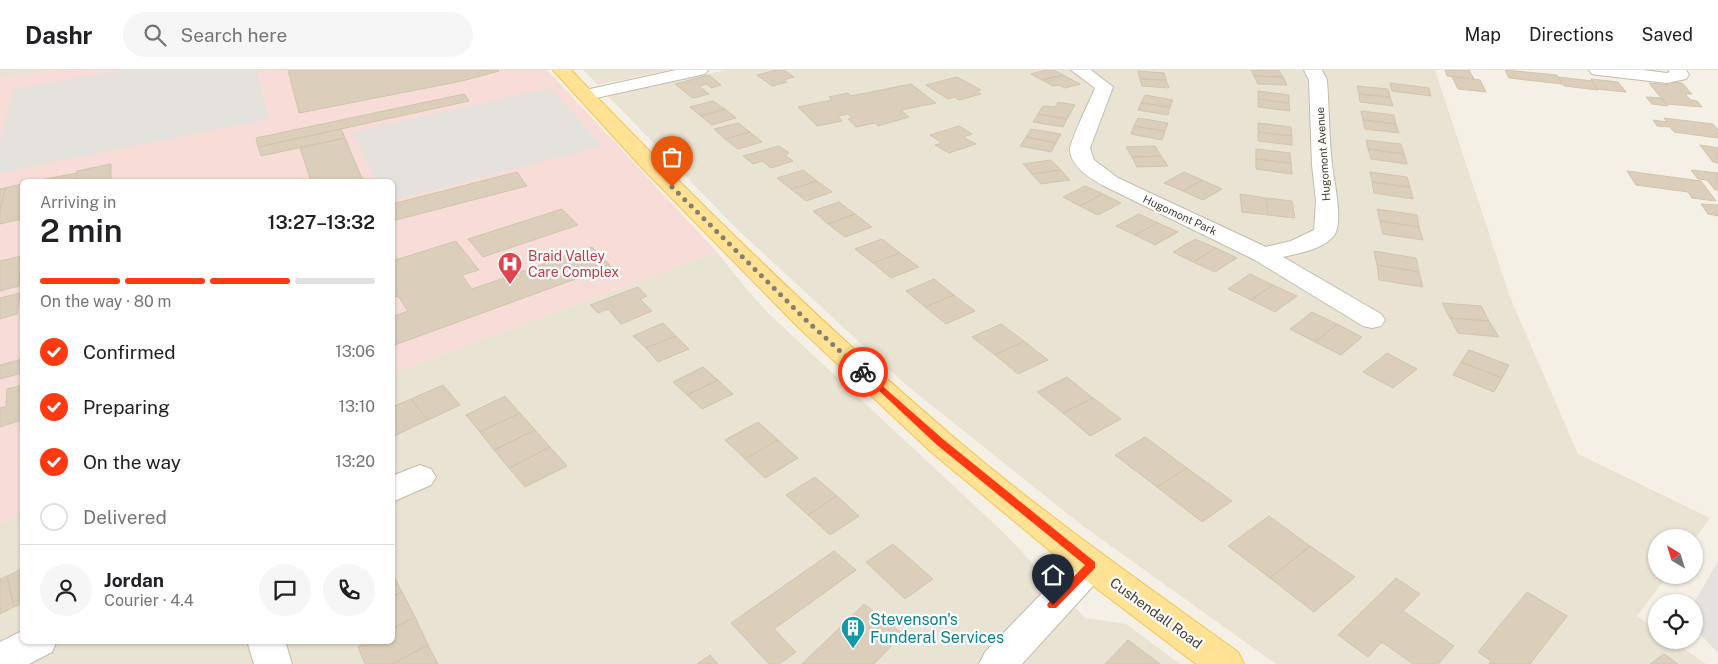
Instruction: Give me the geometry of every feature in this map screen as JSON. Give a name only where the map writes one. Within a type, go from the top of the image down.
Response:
[{"type":"main road","name":"Cushendall Road","points":[[562,70],[651,166],[807,321],[941,443],[1091,565],[1225,664]]},
{"type":"street","points":[[587,96],[699,70]]},
{"type":"street","name":"Hugomont Park","points":[[1080,70],[1104,87],[1080,148],[1081,156],[1087,165],[1111,182],[1263,255],[1372,320]]},
{"type":"street","name":"Hugomont Avenue","points":[[1263,255],[1299,246],[1320,237],[1325,231],[1327,201],[1322,165],[1318,80],[1313,70]]},
{"type":"street","points":[[1598,70],[1667,78],[1680,75],[1677,70]]},
{"type":"street","points":[[395,489],[420,477]]},
{"type":"street","points":[[998,664],[1091,565]]},
{"type":"street","points":[[0,660],[33,644]]},
{"type":"street","points":[[267,644],[273,664]]},
{"type":"shaded area","points":[[0,70],[53,70],[0,79]]},
{"type":"shaded area","name":"Braid Valley Care Complex","points":[[53,70],[547,70],[717,252],[395,372],[395,179],[20,179],[20,516],[0,523],[0,79]]},
{"type":"shaded area","points":[[123,70],[257,70],[268,119],[0,173],[0,142],[14,89]]},
{"type":"shaded area","points":[[583,70],[670,70],[598,85]]},
{"type":"shaded area","points":[[726,70],[1435,70],[1510,297],[1578,454],[1710,518],[1702,529],[1648,529],[1648,584],[1661,584],[1654,594],[1648,594],[1648,601],[1637,616],[1648,624],[1648,649],[1684,649],[1706,664],[1276,664],[1083,526],[906,385],[739,231],[608,96]]},
{"type":"shaded area","points":[[550,88],[603,146],[395,199],[395,179],[375,179],[352,132]]},
{"type":"shaded area","points":[[717,252],[768,313],[1003,532],[1085,618],[1126,624],[1180,664],[0,664],[0,523],[20,516],[20,644],[395,644],[395,372]]},
{"type":"shaded area","points":[[1718,561],[1718,653],[1703,637],[1703,594],[1699,594]]},
{"type":"building","points":[[288,70],[499,71],[462,81],[299,113]]},
{"type":"building","points":[[784,70],[794,77],[783,80],[787,82],[772,86],[757,75]]},
{"type":"building","points":[[1054,70],[1063,75],[1042,80],[1031,74]]},
{"type":"building","points":[[1251,70],[1279,70],[1283,77],[1254,76]]},
{"type":"building","points":[[1445,70],[1469,70],[1474,79],[1447,76]]},
{"type":"building","points":[[1505,70],[1557,75],[1562,84],[1509,78]]},
{"type":"building","points":[[1138,71],[1164,73],[1166,80],[1140,79]]},
{"type":"building","points":[[709,75],[721,85],[711,88],[707,84],[699,86],[709,94],[693,98],[675,84]]},
{"type":"building","points":[[1063,75],[1080,84],[1065,88],[1059,85],[1053,86],[1042,80]]},
{"type":"building","points":[[1254,76],[1283,77],[1287,85],[1258,84]]},
{"type":"building","points":[[957,77],[981,90],[977,91],[981,94],[959,100],[955,97],[948,99],[926,85]]},
{"type":"building","points":[[1452,77],[1480,80],[1486,92],[1458,89]]},
{"type":"building","points":[[1558,77],[1592,81],[1598,90],[1564,86]]},
{"type":"building","points":[[1140,79],[1166,80],[1169,88],[1142,86]]},
{"type":"building","points":[[1591,79],[1618,82],[1626,92],[1597,89]]},
{"type":"building","points":[[1670,82],[1682,83],[1692,94],[1685,94],[1691,100],[1697,101],[1702,107],[1666,104],[1649,83],[1673,85]]},
{"type":"building","points":[[1390,83],[1429,88],[1431,96],[1392,91]]},
{"type":"building","points":[[911,84],[936,103],[901,110],[909,117],[878,126],[875,123],[856,127],[848,119],[852,118],[848,114],[838,116],[842,121],[817,126],[798,107],[832,100],[829,97],[848,93],[851,96]]},
{"type":"building","points":[[1357,86],[1388,89],[1390,97],[1359,94]]},
{"type":"building","points":[[1258,91],[1289,95],[1289,103],[1258,99]]},
{"type":"building","points":[[464,94],[469,101],[258,147],[256,138]]},
{"type":"building","points":[[1359,94],[1390,97],[1393,106],[1360,102]]},
{"type":"building","points":[[1145,95],[1173,100],[1170,107],[1141,103]]},
{"type":"building","points":[[1646,97],[1662,98],[1668,106],[1652,104]]},
{"type":"building","points":[[1258,99],[1289,103],[1290,111],[1258,107]]},
{"type":"building","points":[[713,101],[725,109],[701,116],[690,107]]},
{"type":"building","points":[[1058,102],[1075,105],[1067,119],[1038,114],[1043,106],[1055,107]]},
{"type":"building","points":[[1141,103],[1170,107],[1168,115],[1138,110]]},
{"type":"building","points":[[725,109],[736,118],[712,125],[701,116]]},
{"type":"building","points":[[1361,111],[1394,115],[1396,124],[1363,120]]},
{"type":"building","points":[[1038,114],[1067,119],[1063,127],[1033,122]]},
{"type":"building","points":[[1138,118],[1168,123],[1165,131],[1134,126]]},
{"type":"building","points":[[1664,118],[1713,124],[1718,130],[1718,138],[1674,132],[1670,127],[1657,126],[1653,120],[1667,122]]},
{"type":"building","points":[[1363,120],[1396,124],[1399,133],[1365,129]]},
{"type":"building","points":[[738,123],[750,132],[725,139],[714,129]]},
{"type":"building","points":[[1258,123],[1291,127],[1292,136],[1258,132]]},
{"type":"building","points":[[959,126],[972,134],[963,137],[976,144],[949,153],[935,145],[942,143],[930,135]]},
{"type":"building","points":[[1134,126],[1165,131],[1162,140],[1131,134]]},
{"type":"building","points":[[341,129],[345,138],[261,156],[258,147]]},
{"type":"building","points":[[1031,129],[1061,134],[1056,143],[1026,137]]},
{"type":"building","points":[[750,132],[762,142],[738,149],[725,139]]},
{"type":"building","points":[[1258,132],[1292,136],[1292,145],[1258,141]]},
{"type":"building","points":[[1026,137],[1056,143],[1051,152],[1020,146]]},
{"type":"building","points":[[345,138],[362,179],[310,179],[300,148]]},
{"type":"building","points":[[1366,140],[1401,144],[1404,154],[1368,149]]},
{"type":"building","points":[[1700,145],[1718,148],[1718,163],[1713,162]]},
{"type":"building","points":[[779,146],[789,153],[785,155],[793,161],[771,168],[762,161],[753,164],[743,156]]},
{"type":"building","points":[[1155,146],[1161,156],[1132,157],[1126,147]]},
{"type":"building","points":[[1256,149],[1290,153],[1291,163],[1256,159]]},
{"type":"building","points":[[1368,149],[1404,154],[1407,164],[1371,159]]},
{"type":"building","points":[[1161,156],[1168,166],[1137,167],[1132,157]]},
{"type":"building","points":[[1256,159],[1291,163],[1292,174],[1256,169]]},
{"type":"building","points":[[1051,160],[1061,170],[1032,174],[1023,164]]},
{"type":"building","points":[[111,164],[111,179],[76,179],[77,171]]},
{"type":"building","points":[[803,170],[817,181],[791,189],[777,178]]},
{"type":"building","points":[[1061,170],[1070,180],[1041,184],[1032,174]]},
{"type":"building","points":[[1691,170],[1718,173],[1718,190],[1715,190],[1707,180],[1698,179]]},
{"type":"building","points":[[1627,171],[1701,181],[1716,201],[1692,198],[1688,192],[1636,185]]},
{"type":"building","points":[[517,172],[527,186],[395,220],[395,203]]},
{"type":"building","points":[[1184,172],[1202,180],[1183,191],[1164,183]]},
{"type":"building","points":[[1370,172],[1407,177],[1410,187],[1372,182]]},
{"type":"building","points":[[77,173],[76,179],[46,179]]},
{"type":"building","points":[[1202,180],[1222,189],[1203,200],[1183,191]]},
{"type":"building","points":[[817,181],[832,192],[806,201],[791,189]]},
{"type":"building","points":[[1372,182],[1410,187],[1413,199],[1374,193]]},
{"type":"building","points":[[20,184],[20,219],[0,224],[0,212],[5,188]]},
{"type":"building","points":[[1085,186],[1103,194],[1080,206],[1063,197]]},
{"type":"building","points":[[5,188],[0,212],[0,189]]},
{"type":"building","points":[[1103,194],[1121,203],[1098,215],[1080,206]]},
{"type":"building","points":[[1240,194],[1266,198],[1268,215],[1242,212]]},
{"type":"building","points":[[1266,198],[1292,201],[1295,218],[1268,215]]},
{"type":"building","points":[[839,202],[855,214],[828,224],[813,211]]},
{"type":"building","points":[[1701,204],[1718,205],[1718,216],[1708,214]]},
{"type":"building","points":[[562,209],[578,225],[483,257],[468,239]]},
{"type":"building","points":[[1377,209],[1417,215],[1419,227],[1380,221]]},
{"type":"building","points":[[855,214],[872,227],[845,237],[828,224]]},
{"type":"building","points":[[1139,214],[1158,223],[1135,235],[1116,226]]},
{"type":"building","points":[[1380,221],[1419,227],[1423,240],[1383,234]]},
{"type":"building","points":[[1158,223],[1178,232],[1155,245],[1135,235]]},
{"type":"building","points":[[882,239],[900,253],[873,263],[855,249]]},
{"type":"building","points":[[1195,239],[1216,248],[1193,262],[1173,252]]},
{"type":"building","points":[[456,241],[479,270],[462,275],[472,289],[592,247],[611,266],[395,345],[395,316],[408,311],[398,296],[395,297],[395,260]]},
{"type":"building","points":[[1216,248],[1237,258],[1215,272],[1193,262]]},
{"type":"building","points":[[1374,251],[1416,258],[1419,272],[1377,265]]},
{"type":"building","points":[[900,253],[919,267],[891,278],[873,263]]},
{"type":"building","points":[[20,256],[19,286],[0,291],[0,261]]},
{"type":"building","points":[[1377,265],[1419,272],[1423,287],[1379,280]]},
{"type":"building","points":[[1250,274],[1273,285],[1251,300],[1228,289]]},
{"type":"building","points":[[934,279],[954,295],[925,307],[906,291]]},
{"type":"building","points":[[1273,285],[1297,296],[1275,312],[1251,300]]},
{"type":"building","points":[[638,287],[647,296],[640,299],[652,311],[621,324],[608,309],[598,313],[590,305]]},
{"type":"building","points":[[20,293],[17,314],[0,319],[0,298]]},
{"type":"building","points":[[954,295],[975,311],[946,324],[925,307]]},
{"type":"building","points":[[1442,303],[1481,306],[1489,321],[1450,318]]},
{"type":"building","points":[[1312,312],[1337,324],[1315,342],[1290,329]]},
{"type":"building","points":[[1450,318],[1489,321],[1499,337],[1458,333]]},
{"type":"building","points":[[663,323],[676,336],[646,348],[633,336]]},
{"type":"building","points":[[1001,324],[1024,341],[995,355],[972,337]]},
{"type":"building","points":[[1337,324],[1362,337],[1341,355],[1315,342]]},
{"type":"building","points":[[676,336],[689,349],[658,362],[646,348]]},
{"type":"building","points":[[1024,341],[1048,360],[1018,374],[995,355]]},
{"type":"building","points":[[1469,350],[1509,365],[1502,378],[1461,362]]},
{"type":"building","points":[[1387,353],[1417,369],[1393,388],[1363,372]]},
{"type":"building","points":[[20,360],[20,374],[0,379],[0,365]]},
{"type":"building","points":[[1461,362],[1502,378],[1494,392],[1453,375]]},
{"type":"building","points":[[703,367],[718,380],[687,395],[673,382]]},
{"type":"building","points":[[1067,377],[1093,398],[1063,413],[1037,392]]},
{"type":"building","points":[[718,380],[733,394],[702,409],[687,395]]},
{"type":"building","points":[[443,385],[460,405],[428,420],[411,399]]},
{"type":"building","points":[[20,386],[20,421],[0,427],[0,408],[6,407],[7,389]]},
{"type":"building","points":[[505,396],[520,413],[480,432],[466,415]]},
{"type":"building","points":[[1093,398],[1121,419],[1090,436],[1063,413]]},
{"type":"building","points":[[411,399],[428,420],[395,436],[395,406]]},
{"type":"building","points":[[520,413],[535,430],[494,450],[480,432]]},
{"type":"building","points":[[758,422],[778,440],[745,459],[725,440]]},
{"type":"building","points":[[535,430],[550,447],[509,468],[494,450]]},
{"type":"building","points":[[1145,437],[1187,468],[1157,487],[1115,455]]},
{"type":"building","points":[[778,440],[798,458],[765,478],[745,459]]},
{"type":"building","points":[[550,447],[567,466],[525,487],[509,468]]},
{"type":"building","points":[[1187,468],[1232,501],[1202,522],[1157,487]]},
{"type":"building","points":[[815,477],[837,496],[808,515],[786,495]]},
{"type":"building","points":[[837,496],[859,516],[830,535],[808,515]]},
{"type":"building","points":[[1269,516],[1310,546],[1270,578],[1228,546]]},
{"type":"building","points":[[893,544],[933,579],[905,599],[866,562]]},
{"type":"building","points":[[1310,546],[1355,577],[1314,612],[1270,578]]},
{"type":"building","points":[[834,551],[856,570],[774,629],[796,652],[779,664],[769,664],[731,623]]},
{"type":"building","points":[[20,570],[20,604],[14,607],[7,576]]},
{"type":"building","points":[[7,576],[14,607],[0,614],[0,579]]},
{"type":"building","points":[[395,578],[402,592],[395,595]]},
{"type":"building","points":[[1396,578],[1420,594],[1403,611],[1454,646],[1438,664],[1413,664],[1382,642],[1368,657],[1338,635]]},
{"type":"building","points":[[402,592],[415,617],[395,627],[395,595]]},
{"type":"building","points":[[1527,592],[1567,616],[1530,664],[1489,664],[1491,661],[1478,652]]},
{"type":"building","name":"Stevenson's Funderal Services","points":[[864,604],[903,634],[874,664],[802,664]]},
{"type":"building","points":[[415,617],[428,645],[392,664],[365,664],[358,647],[363,644],[395,644],[395,627]]},
{"type":"building","points":[[1128,640],[1160,664],[1105,664]]},
{"type":"building","points":[[428,645],[438,664],[392,664]]},
{"type":"building","points":[[1664,654],[1678,664],[1650,664]]},
{"type":"building","points":[[710,655],[718,664],[697,664]]},
{"type":"way so far","points":[[672,187],[807,321],[863,372]]},
{"type":"place","name":"Braid Valley Care Complex","points":[[510,285]]},
{"type":"place","name":"Stevenson's Funderal Services","points":[[853,649]]},
{"type":"route","points":[[863,372],[941,443],[1091,565],[1053,605]]}]
